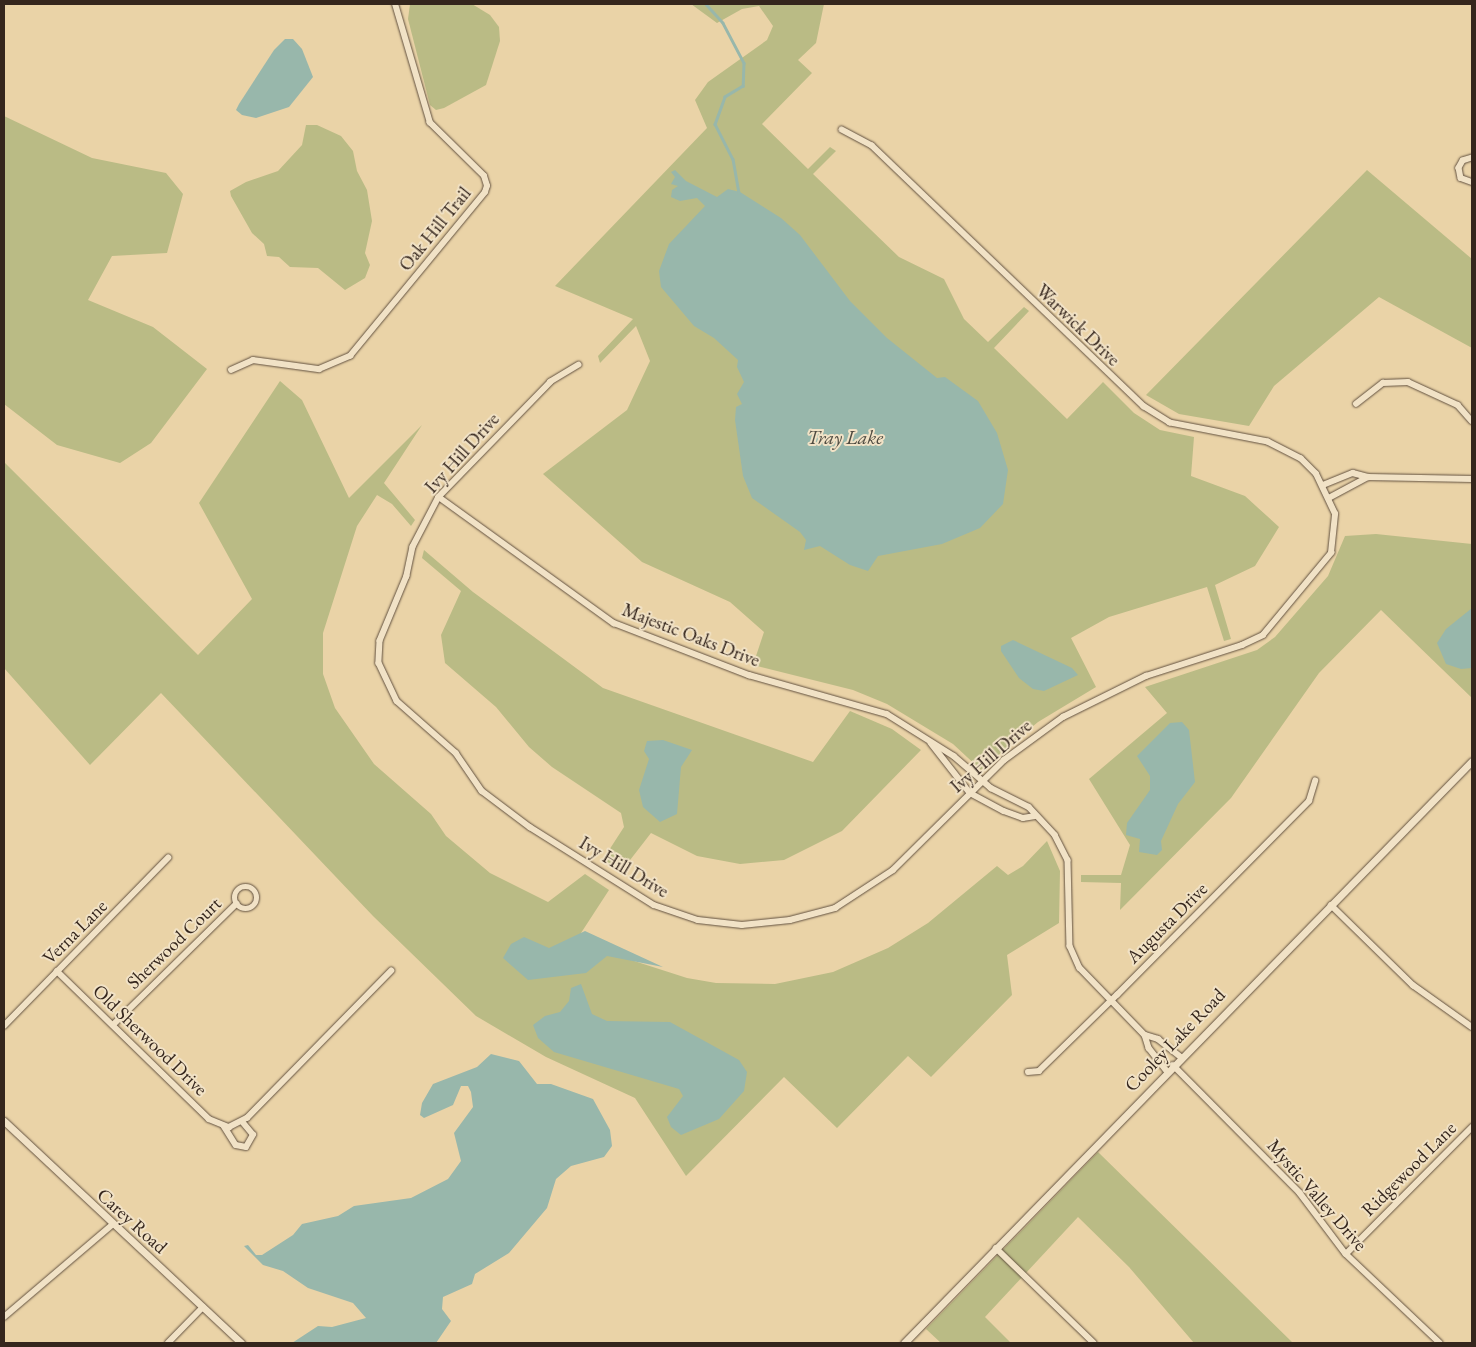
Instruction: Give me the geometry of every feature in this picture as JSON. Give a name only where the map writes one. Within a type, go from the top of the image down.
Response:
[{"type":"street","name":"Oak Hill Trail","points":[[231,370],[253,360],[319,369],[350,356],[485,192],[487,186],[484,176],[430,123],[394,4]]},
{"type":"street","name":"Warwick Drive","points":[[842,130],[872,146],[1144,407],[1170,422],[1268,442],[1301,459],[1323,485]]},
{"type":"street","points":[[1472,158],[1462,161],[1459,168],[1461,178],[1472,182]]},
{"type":"street","name":"Ivy Hill Drive","points":[[579,365],[551,382],[440,497],[418,532],[407,576],[380,642],[379,663],[383,678],[397,702],[456,753],[482,790],[636,896],[674,913],[720,924],[766,924],[813,916],[835,908],[876,884],[970,792],[1022,745],[1086,704],[1156,672],[1242,646],[1263,634],[1332,553],[1336,523],[1323,485]]},
{"type":"street","points":[[1356,404],[1383,383],[1408,382],[1458,405],[1472,421]]},
{"type":"street","points":[[1323,485],[1347,474],[1368,477],[1472,479]]},
{"type":"street","points":[[1329,498],[1368,477]]},
{"type":"street","name":"Majestic Oaks Drive","points":[[440,497],[614,623],[749,675],[858,703],[887,714],[929,740],[982,782],[1029,807],[1035,816],[1055,835],[1068,860],[1068,932],[1074,956],[1110,1002],[1145,1035],[1158,1039],[1181,1057]]},
{"type":"street","name":"Majestic Oaks Drive","points":[[929,740],[950,772],[970,792],[1004,812],[1023,818],[1035,816]]},
{"type":"street","name":"Cooley Lake Road","points":[[904,1343],[1170,1068],[1472,761]]},
{"type":"street","name":"Augusta Drive","points":[[1028,1072],[1039,1071],[1110,1002],[1309,800],[1315,782]]},
{"type":"street","name":"Verna Lane","points":[[4,1026],[168,858]]},
{"type":"street","name":"Sherwood Court","points":[[249,887],[256,893],[257,901],[252,908],[243,910],[236,904],[235,896],[240,888],[249,887]]},
{"type":"street","name":"Sherwood Court","points":[[113,1025],[236,904]]},
{"type":"street","points":[[1331,905],[1413,985],[1472,1027]]},
{"type":"street","name":"Old Sherwood Drive","points":[[57,971],[209,1119],[224,1126],[228,1137],[238,1147],[246,1147],[253,1135],[242,1122]]},
{"type":"street","points":[[224,1126],[242,1122],[391,971]]},
{"type":"street","name":"Majestic Oaks Drive","points":[[1145,1035],[1149,1048],[1170,1068]]},
{"type":"street","name":"Mystic Valley Drive","points":[[1170,1068],[1300,1193],[1346,1254],[1440,1343]]},
{"type":"street","name":"Carey Road","points":[[4,1121],[112,1225],[242,1343]]},
{"type":"street","name":"Ridgewood Lane","points":[[1346,1254],[1472,1127]]},
{"type":"street","points":[[4,1318],[112,1225]]},
{"type":"street","points":[[996,1248],[1094,1343]]},
{"type":"street","points":[[168,1343],[202,1307]]},
{"type":"green space","points":[[410,4],[472,4],[490,15],[499,27],[500,41],[486,85],[444,108],[436,110],[430,105],[408,19]]},
{"type":"green space","points":[[691,4],[824,4],[816,43],[798,60],[812,73],[762,124],[808,169],[830,147],[836,151],[813,174],[899,257],[944,279],[964,319],[988,342],[1024,307],[1029,311],[994,348],[1067,419],[1103,382],[1134,413],[1160,430],[1194,437],[1191,476],[1245,496],[1279,527],[1255,566],[1215,585],[1231,639],[1224,641],[1207,587],[1109,617],[1071,638],[1096,687],[1038,722],[981,770],[953,744],[887,704],[853,690],[753,665],[764,632],[730,602],[642,562],[543,474],[627,410],[650,361],[636,326],[600,363],[598,356],[633,319],[555,286],[707,128],[695,100],[708,82],[767,40],[773,26],[759,6],[742,9],[717,23]]},
{"type":"green space","points":[[4,116],[92,158],[166,173],[183,194],[167,253],[112,256],[88,300],[153,327],[207,369],[151,443],[120,463],[57,445],[4,404]]},
{"type":"green space","points":[[306,125],[317,125],[341,136],[353,151],[357,171],[367,190],[372,221],[365,253],[370,265],[365,278],[345,290],[318,268],[290,267],[279,257],[267,256],[264,244],[252,233],[231,196],[230,191],[246,182],[278,171],[302,145]]},
{"type":"green space","points":[[1367,170],[1472,259],[1472,348],[1379,297],[1274,386],[1249,426],[1179,414],[1146,395]]},
{"type":"green space","points":[[280,381],[302,400],[349,498],[422,425],[384,483],[415,520],[411,526],[392,504],[377,495],[357,526],[323,633],[323,674],[335,708],[374,764],[431,814],[446,836],[490,873],[548,902],[585,874],[609,890],[581,933],[631,960],[687,978],[716,983],[775,984],[833,972],[888,948],[928,923],[997,866],[1008,875],[1023,866],[1047,841],[1060,871],[1059,923],[1007,955],[1012,995],[931,1077],[908,1056],[837,1128],[784,1077],[686,1176],[635,1098],[546,1057],[476,1016],[373,916],[161,693],[90,765],[4,668],[4,462],[198,655],[252,599],[199,503]]},
{"type":"green space","points":[[1376,534],[1472,544],[1472,698],[1381,610],[1319,673],[1231,798],[1120,910],[1121,883],[1081,882],[1081,875],[1121,875],[1130,845],[1089,779],[1167,713],[1145,687],[1257,650],[1275,637],[1328,576],[1345,536]]},
{"type":"green space","points":[[424,550],[473,592],[603,688],[813,762],[850,711],[892,729],[921,750],[842,831],[784,860],[740,864],[697,856],[651,833],[620,873],[602,861],[624,827],[621,813],[552,767],[529,747],[496,707],[445,663],[441,635],[461,591],[422,558]]},
{"type":"green space","points":[[1098,1152],[1293,1343],[1194,1343],[1129,1267],[1078,1217],[985,1317],[1011,1343],[941,1343],[926,1329]]},
{"type":"water","points":[[285,39],[293,39],[302,49],[313,77],[289,107],[256,118],[242,115],[236,110],[239,104],[274,50]]},
{"type":"water","name":"Tray Lake","points":[[675,170],[686,181],[717,197],[728,189],[740,192],[781,218],[800,235],[850,301],[887,338],[937,378],[945,377],[978,401],[997,433],[1008,470],[1003,504],[980,528],[942,544],[878,556],[868,571],[850,565],[820,546],[804,550],[806,540],[800,532],[752,498],[743,476],[735,420],[736,407],[742,404],[737,394],[744,382],[737,367],[738,360],[714,338],[694,326],[661,287],[659,271],[669,244],[705,206],[697,198],[680,201],[671,197],[672,190],[678,186],[671,184],[675,177],[671,172]]},
{"type":"water","points":[[1472,608],[1472,668],[1461,669],[1446,664],[1437,643],[1446,629]]},
{"type":"water","points":[[1013,640],[1072,668],[1078,675],[1044,691],[1033,689],[1019,678],[1001,651],[1001,646]]},
{"type":"water","points":[[1182,722],[1189,730],[1195,782],[1178,804],[1161,841],[1162,850],[1157,855],[1139,852],[1140,839],[1126,835],[1127,823],[1150,790],[1150,776],[1137,756],[1170,723]]},
{"type":"water","points":[[663,740],[692,750],[681,767],[677,814],[660,822],[643,807],[639,790],[649,759],[644,751],[647,741]]},
{"type":"water","points":[[585,931],[663,967],[607,956],[586,973],[528,980],[503,958],[511,944],[524,937],[549,948]]},
{"type":"water","points":[[581,984],[592,1014],[607,1021],[670,1022],[739,1060],[747,1072],[744,1091],[719,1119],[681,1135],[671,1127],[667,1117],[683,1096],[679,1089],[554,1052],[538,1038],[533,1025],[545,1016],[560,1012],[569,1001],[571,988]]},
{"type":"water","points":[[491,1054],[519,1061],[537,1084],[551,1084],[593,1099],[610,1130],[612,1146],[604,1157],[571,1166],[556,1179],[547,1208],[509,1253],[475,1274],[472,1284],[443,1297],[442,1309],[451,1321],[436,1343],[292,1343],[318,1326],[332,1327],[366,1318],[353,1303],[308,1288],[283,1271],[263,1265],[244,1246],[248,1245],[256,1255],[262,1255],[293,1235],[302,1224],[338,1216],[354,1206],[411,1198],[448,1179],[461,1161],[454,1133],[473,1107],[471,1092],[468,1086],[461,1086],[453,1105],[424,1118],[420,1115],[422,1103],[433,1084],[477,1067]]},
{"type":"waterway","points":[[706,4],[723,23],[744,63],[743,86],[725,97],[715,124],[733,159],[739,192]]}]
